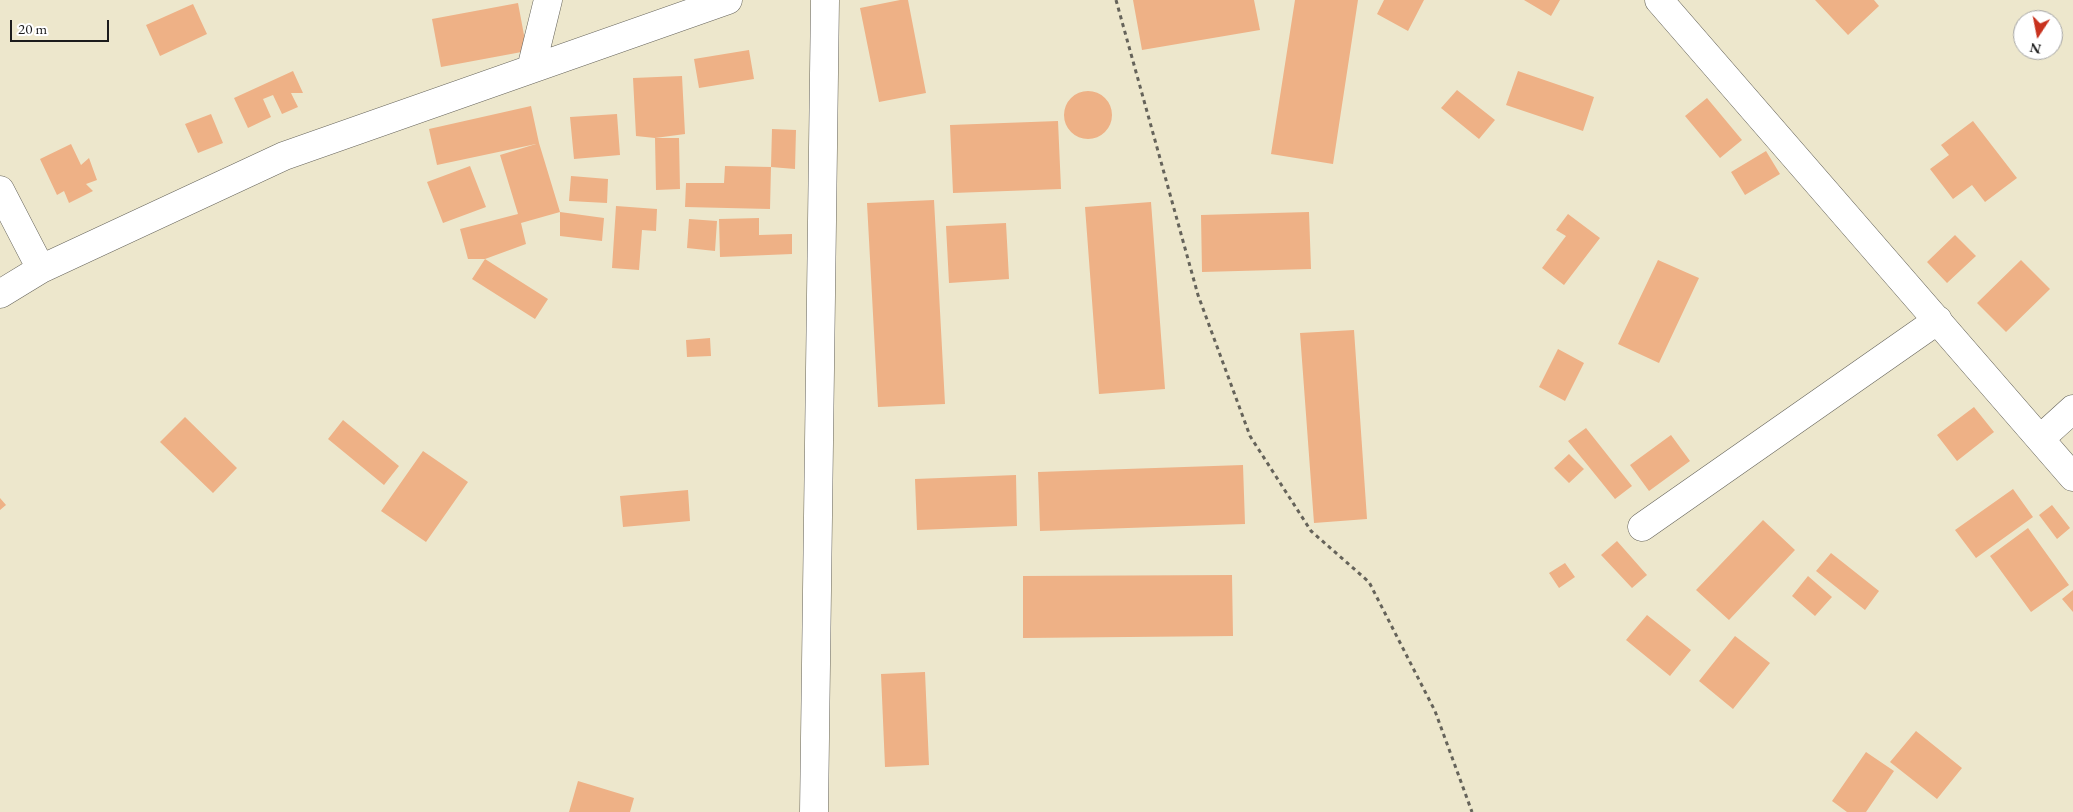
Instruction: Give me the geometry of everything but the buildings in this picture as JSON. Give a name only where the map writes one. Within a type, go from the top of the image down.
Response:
[{"type":"street","points":[[531,69],[548,0]]},
{"type":"street","points":[[0,294],[41,269],[284,156],[728,0]]},
{"type":"street","points":[[814,812],[825,0]]},
{"type":"street","points":[[1659,0],[2073,477]]},
{"type":"street","points":[[0,190],[41,269]]},
{"type":"street","points":[[1642,527],[1938,320]]},
{"type":"street","points":[[2040,439],[2073,410]]},
{"type":"path","points":[[1116,0],[1198,295],[1250,436],[1311,531],[1369,582],[1435,711],[1472,812]]}]
